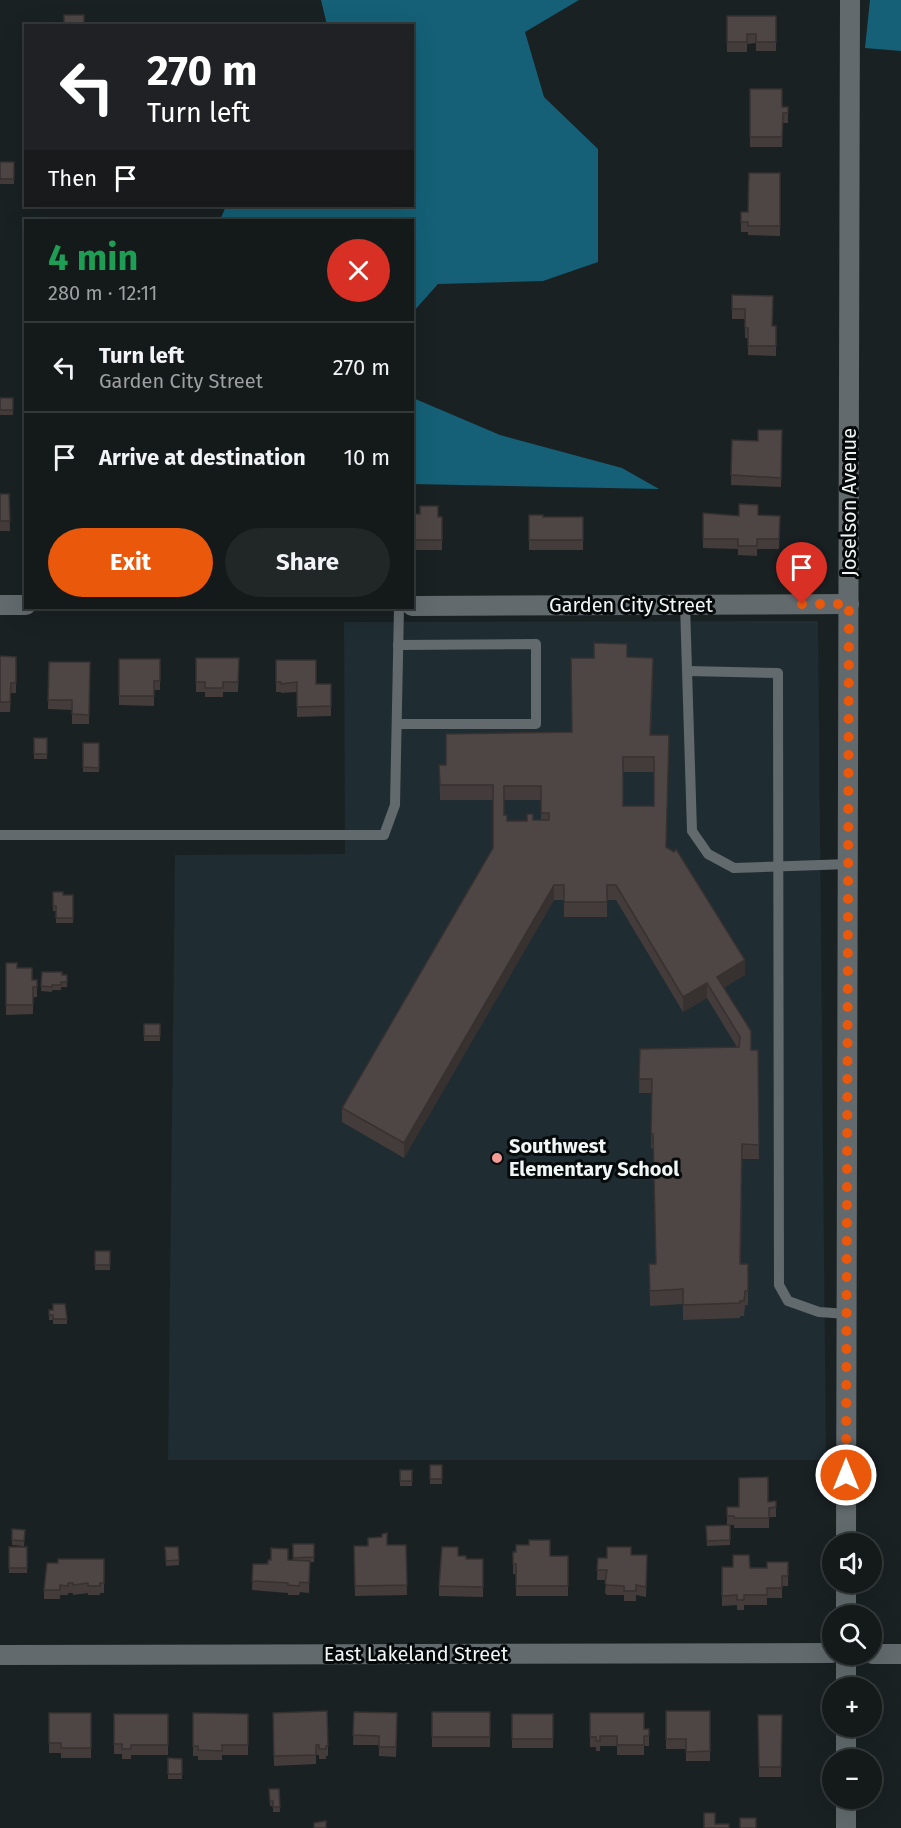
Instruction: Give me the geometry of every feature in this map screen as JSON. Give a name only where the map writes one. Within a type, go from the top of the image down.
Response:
[{"type":"street","name":"Joselson Avenue","points":[[846,1533],[850,0]]},
{"type":"street","name":"Garden City Street","points":[[414,606],[849,604]]},
{"type":"street","points":[[0,605],[24,605]]},
{"type":"street","name":"East Lakeland Street","points":[[0,1655],[822,1653]]},
{"type":"street","points":[[882,1654],[901,1654]]},
{"type":"street","points":[[846,1809],[846,1828]]},
{"type":"lane","points":[[686,605],[692,831],[708,854],[734,868],[849,864]]},
{"type":"lane","points":[[0,835],[384,835],[395,805],[399,609]]},
{"type":"lane","points":[[397,724],[536,724],[536,644],[398,645]]},
{"type":"lane","points":[[688,671],[778,673],[779,1284],[788,1301],[819,1311],[847,1314]]},
{"type":"shaded area","points":[[321,0],[579,0],[525,32],[544,97],[598,149],[598,262],[543,281],[438,284],[414,311],[414,219],[220,219],[226,207],[414,207],[414,24],[327,24]]},
{"type":"shaded area","points":[[870,0],[901,0],[901,51],[865,48]]},
{"type":"shaded area","points":[[414,398],[500,435],[622,468],[659,489],[414,484]]},
{"type":"shaded area","name":"Southwest Elementary School","points":[[818,621],[826,1460],[168,1460],[175,855],[345,854],[344,622]]},
{"type":"building","points":[[64,15],[84,15],[84,24],[64,24]]},
{"type":"building","points":[[727,16],[776,16],[776,42],[756,42],[756,34],[747,34],[747,42],[727,42]]},
{"type":"building","points":[[750,89],[782,89],[782,107],[788,107],[788,113],[783,113],[782,137],[750,137]]},
{"type":"building","points":[[0,162],[14,162],[14,179],[0,179]]},
{"type":"building","points":[[749,173],[780,173],[780,226],[748,226],[748,222],[741,222],[741,212],[748,212]]},
{"type":"building","points":[[732,295],[773,296],[772,326],[776,326],[776,346],[748,346],[745,309],[732,309]]},
{"type":"building","points":[[0,398],[13,398],[13,410],[0,410]]},
{"type":"building","points":[[758,430],[782,430],[781,478],[731,475],[732,440],[758,441]]},
{"type":"building","points":[[0,494],[9,494],[10,521],[0,521]]},
{"type":"building","points":[[739,504],[758,505],[758,515],[780,516],[779,539],[757,539],[757,546],[738,546],[738,539],[703,539],[703,513],[739,516]]},
{"type":"building","points":[[420,506],[438,506],[438,517],[442,517],[442,540],[414,540],[414,514],[420,514]]},
{"type":"building","points":[[529,515],[583,517],[583,540],[529,540]]},
{"type":"building","points":[[594,643],[627,644],[627,657],[653,658],[650,735],[669,735],[666,847],[674,852],[676,849],[745,960],[717,977],[751,1031],[751,1050],[758,1050],[759,1145],[742,1144],[740,1264],[748,1264],[748,1291],[745,1291],[744,1301],[740,1303],[683,1305],[683,1289],[650,1291],[649,1264],[656,1264],[653,1134],[651,1133],[652,1079],[639,1079],[640,1049],[739,1047],[740,1037],[707,983],[683,997],[616,885],[607,885],[607,902],[564,902],[564,885],[554,885],[404,1143],[342,1108],[493,848],[493,785],[440,785],[439,765],[446,765],[446,734],[572,732],[571,658],[594,658]],"holes":[[[623,757],[654,757],[654,806],[623,806]],[[504,786],[541,786],[541,813],[549,813],[549,820],[533,820],[533,814],[527,814],[527,821],[507,821],[507,815],[504,815]]]},
{"type":"building","points":[[0,656],[16,657],[16,683],[11,683],[10,702],[0,702]]},
{"type":"building","points":[[196,658],[239,658],[238,682],[223,682],[223,688],[205,688],[205,682],[196,682]]},
{"type":"building","points":[[119,659],[160,659],[160,681],[154,681],[154,696],[119,696]]},
{"type":"building","points":[[276,660],[316,660],[316,684],[331,684],[331,706],[297,707],[297,682],[281,684],[281,682],[276,682]]},
{"type":"building","points":[[49,662],[90,662],[89,715],[72,714],[72,700],[48,700]]},
{"type":"building","points":[[34,738],[47,738],[47,754],[34,754]]},
{"type":"building","points":[[83,743],[99,743],[99,768],[83,767]]},
{"type":"building","points":[[53,892],[73,895],[73,918],[56,918]]},
{"type":"building","points":[[6,963],[17,963],[17,968],[32,968],[32,980],[37,980],[37,987],[33,987],[33,1005],[6,1005]]},
{"type":"building","points":[[42,972],[62,972],[62,975],[67,975],[67,982],[52,985],[52,987],[41,986]]},
{"type":"building","points":[[144,1024],[160,1024],[160,1036],[144,1036]]},
{"type":"building","points":[[95,1251],[110,1251],[110,1265],[95,1265]]},
{"type":"building","points":[[53,1304],[65,1304],[67,1319],[53,1319],[53,1315],[49,1315],[49,1310],[53,1310]]},
{"type":"building","points":[[430,1465],[442,1465],[442,1479],[430,1479]]},
{"type":"building","points":[[400,1470],[412,1470],[412,1481],[400,1481]]},
{"type":"building","points":[[768,1477],[768,1502],[776,1501],[776,1507],[769,1508],[769,1518],[727,1516],[727,1507],[739,1507],[739,1478]]},
{"type":"building","points":[[730,1525],[730,1540],[707,1541],[706,1526]]},
{"type":"building","points":[[12,1529],[25,1530],[24,1541],[12,1540]]},
{"type":"building","points":[[387,1533],[387,1545],[406,1545],[407,1585],[355,1586],[354,1546],[368,1546],[368,1538],[382,1537],[382,1534]]},
{"type":"building","points":[[529,1540],[550,1540],[550,1556],[568,1556],[568,1586],[516,1586],[516,1564],[513,1564],[513,1552],[516,1552],[516,1545],[529,1545]]},
{"type":"building","points":[[293,1544],[314,1544],[314,1557],[293,1558]]},
{"type":"building","points":[[9,1547],[27,1547],[27,1568],[9,1568]]},
{"type":"building","points":[[165,1547],[178,1547],[179,1560],[166,1561]]},
{"type":"building","points":[[442,1547],[458,1547],[458,1556],[466,1556],[466,1559],[483,1559],[483,1587],[439,1586]]},
{"type":"building","points":[[607,1547],[631,1547],[631,1555],[647,1555],[646,1587],[636,1585],[636,1591],[624,1591],[624,1586],[605,1583],[607,1570],[597,1570],[598,1558],[607,1558]]},
{"type":"building","points":[[271,1548],[288,1549],[288,1560],[310,1561],[309,1583],[300,1582],[299,1586],[288,1585],[288,1583],[252,1581],[253,1564],[268,1564],[268,1560],[271,1560]]},
{"type":"building","points":[[733,1555],[749,1555],[750,1568],[767,1568],[767,1562],[788,1562],[788,1576],[782,1576],[782,1588],[767,1588],[767,1595],[744,1595],[744,1600],[737,1600],[737,1595],[722,1596],[722,1567],[733,1567]]},
{"type":"building","points":[[58,1559],[104,1559],[104,1583],[100,1583],[100,1586],[88,1586],[88,1583],[73,1585],[73,1583],[68,1583],[68,1586],[60,1585],[60,1590],[44,1590],[47,1563],[58,1563]]},
{"type":"building","points":[[327,1711],[328,1746],[326,1749],[319,1749],[319,1745],[316,1745],[316,1755],[274,1756],[273,1713]]},
{"type":"building","points":[[666,1711],[710,1711],[710,1751],[686,1752],[686,1739],[666,1739]]},
{"type":"building","points":[[354,1712],[397,1713],[396,1747],[379,1747],[379,1736],[353,1735]]},
{"type":"building","points":[[432,1712],[490,1712],[490,1737],[432,1737]]},
{"type":"building","points":[[49,1713],[91,1713],[91,1748],[61,1748],[61,1743],[49,1743]]},
{"type":"building","points":[[193,1713],[248,1714],[248,1745],[222,1745],[222,1751],[198,1750],[198,1746],[193,1746]]},
{"type":"building","points":[[590,1713],[644,1713],[644,1729],[649,1729],[649,1736],[644,1736],[644,1745],[617,1745],[617,1736],[600,1736],[600,1741],[596,1741],[596,1737],[590,1737]]},
{"type":"building","points":[[114,1714],[168,1714],[168,1745],[131,1745],[131,1749],[122,1749],[122,1744],[114,1744]]},
{"type":"building","points":[[512,1714],[553,1714],[553,1739],[512,1739]]},
{"type":"building","points":[[758,1715],[782,1715],[781,1767],[759,1767]]},
{"type":"building","points":[[168,1758],[182,1759],[182,1774],[168,1774]]},
{"type":"building","points":[[269,1789],[279,1789],[280,1807],[273,1807]]},
{"type":"building","points":[[704,1813],[715,1813],[715,1824],[729,1824],[729,1828],[704,1828]]},
{"type":"building","points":[[740,1818],[756,1818],[756,1828],[740,1828]]},
{"type":"building","points":[[326,1821],[326,1828],[314,1828],[314,1823]]},
{"type":"place","name":"Southwest Elementary School","points":[[497,1158]]},
{"type":"route","points":[[802,604],[849,604],[846,1475]]}]
